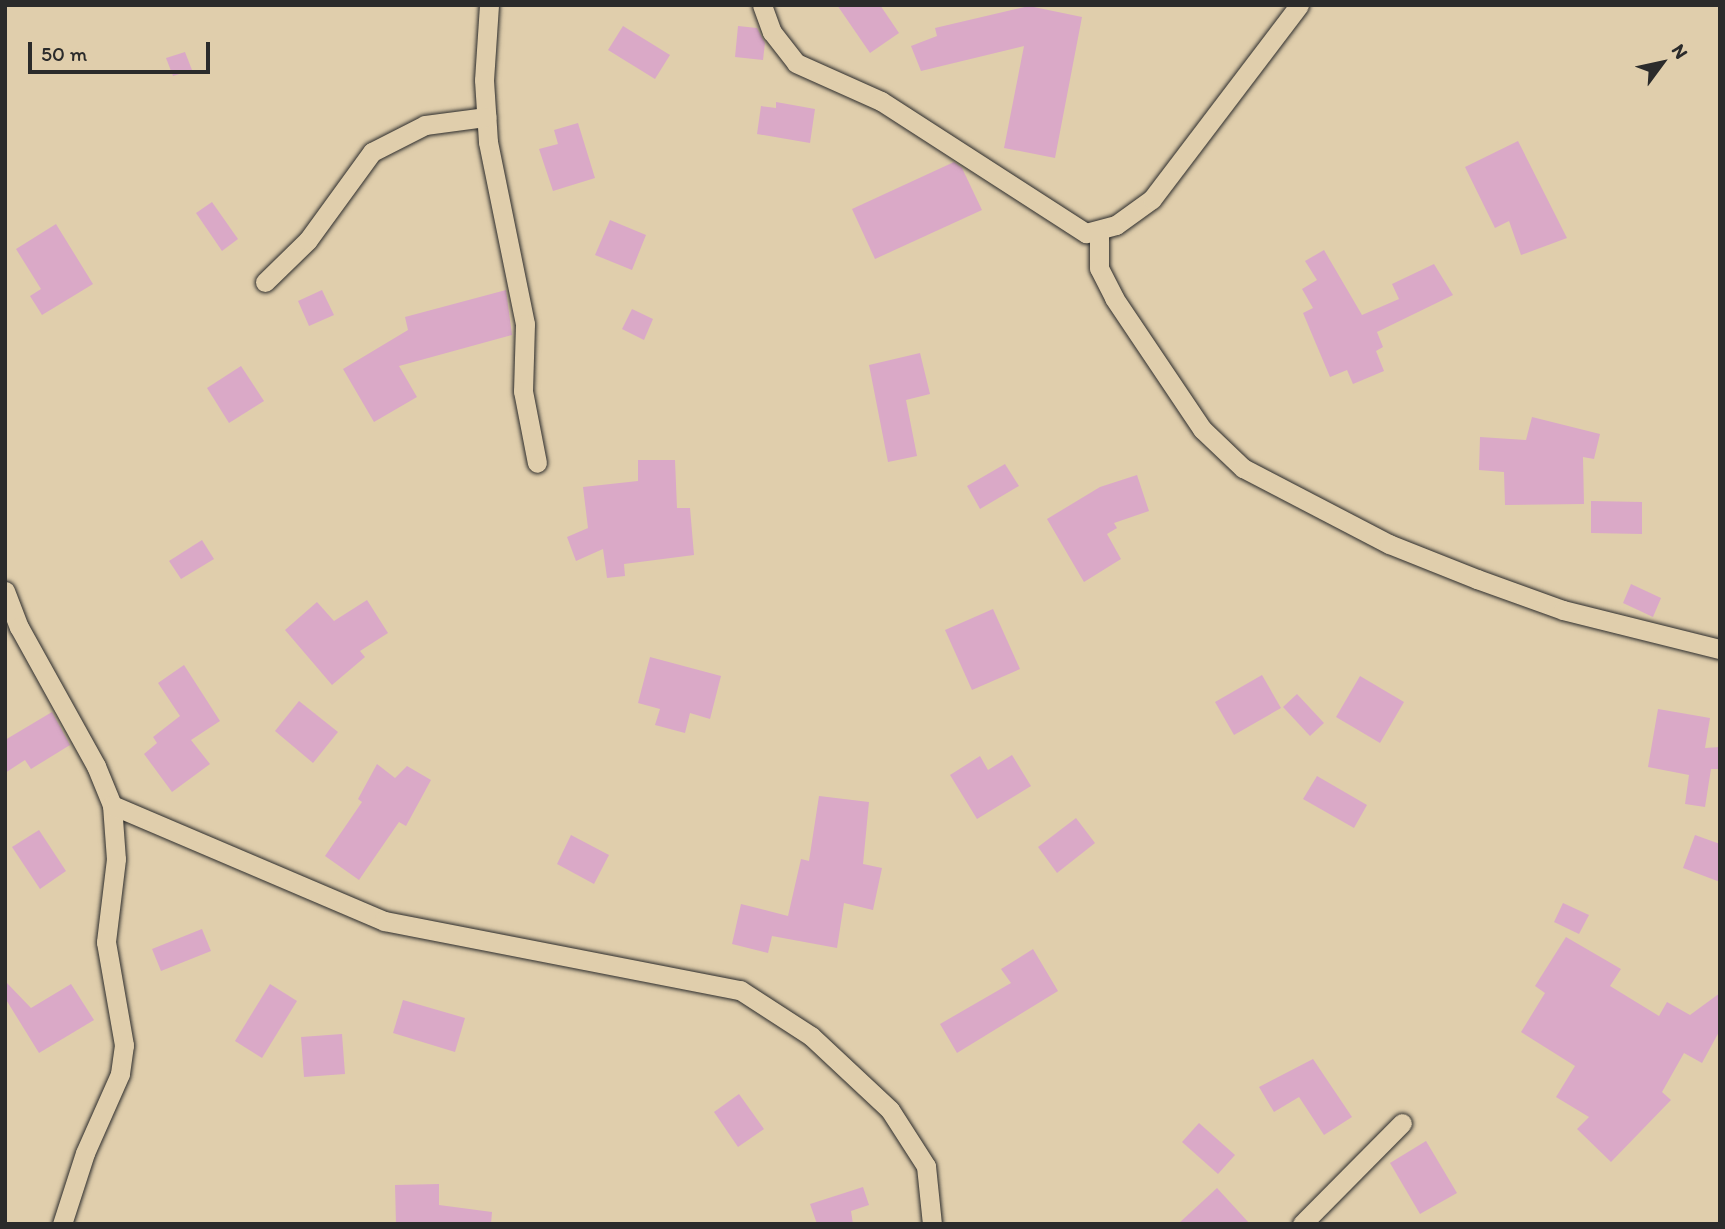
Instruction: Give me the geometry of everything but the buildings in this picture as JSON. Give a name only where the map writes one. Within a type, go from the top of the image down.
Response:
[{"type":"street","points":[[489,5],[486,117],[494,190],[525,324],[523,391],[537,463]]},
{"type":"street","points":[[762,5],[772,32],[796,63],[881,101],[1067,226],[1099,232],[1152,199],[1299,5]]},
{"type":"street","points":[[265,282],[308,240],[372,152],[425,125],[486,117]]},
{"type":"street","points":[[1099,232],[1099,268],[1114,298],[1202,429],[1243,468],[1389,544],[1477,579],[1563,610],[1720,649]]},
{"type":"street","points":[[5,591],[19,627],[112,805],[116,859],[106,942],[124,1045],[120,1074],[85,1153],[62,1224]]},
{"type":"street","points":[[112,805],[384,920],[740,990],[811,1037],[890,1110],[926,1166],[932,1224]]},
{"type":"street","points":[[1302,1224],[1402,1123]]}]
